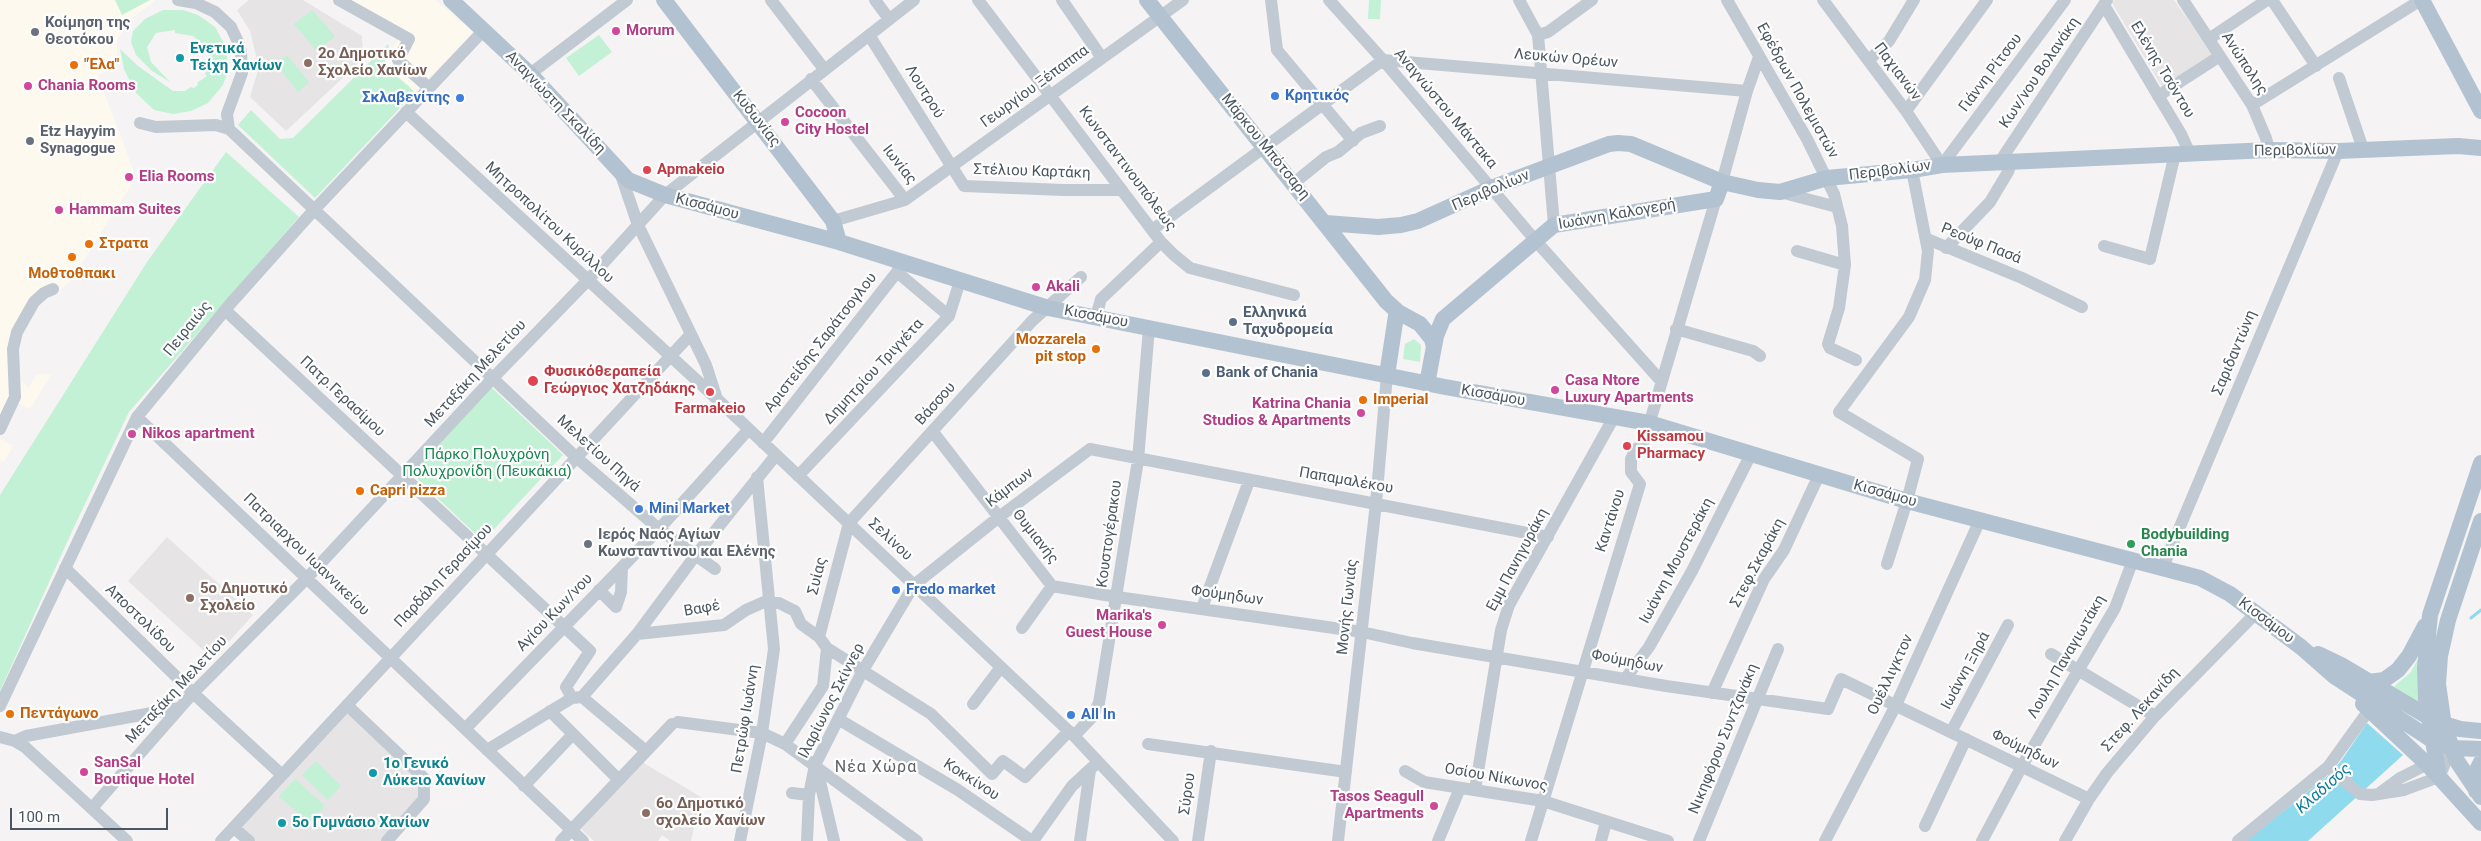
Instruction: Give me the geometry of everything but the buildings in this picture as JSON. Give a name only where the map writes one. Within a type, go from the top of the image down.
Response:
[{"type":"main road","name":"Αναγνώστη Σκαλίδη","points":[[451,0],[530,74],[628,180],[665,196]]},
{"type":"main road","name":"Κυδωνίας","points":[[664,0],[759,122],[833,222],[839,242]]},
{"type":"main road","name":"Μάρκου Μπότσαρη","points":[[1147,0],[1392,307],[1419,324]]},
{"type":"main road","points":[[2422,0],[2481,110]]},
{"type":"main road","name":"Περιβολίων","points":[[1326,224],[1362,227],[1401,225],[1436,214],[1491,188],[1608,144],[1618,143],[1631,144],[1722,182],[1758,190],[1780,192],[1827,178],[1912,170],[1942,165],[2268,150],[2338,151],[2458,146],[2481,148]]},
{"type":"main road","points":[[1716,199],[1722,182]]},
{"type":"main road","name":"Κισσάμου","points":[[665,196],[839,242],[899,267],[960,281],[1048,308],[1427,384],[1649,423],[1907,501],[2163,567],[2219,587],[2301,647],[2334,676],[2432,740],[2452,748],[2481,750]]},
{"type":"main road","name":"Ιωάννη Καλογερή","points":[[1427,384],[1438,327],[1444,319],[1554,225],[1716,199]]},
{"type":"main road","name":"Μάρκου Μπότσαρη","points":[[1382,294],[1396,316],[1410,328],[1419,324]]},
{"type":"main road","points":[[1387,375],[1396,316]]},
{"type":"main road","points":[[1419,324],[1433,327],[1444,319]]},
{"type":"main road","points":[[1419,324],[1434,347]]},
{"type":"main road","points":[[2369,682],[2384,680],[2405,662],[2430,615],[2481,463]]},
{"type":"main road","points":[[2478,794],[2462,772],[2452,748],[2444,726],[2439,699],[2440,656],[2448,620],[2481,521]]},
{"type":"main road","points":[[2430,615],[2426,668],[2429,718],[2435,767]]},
{"type":"main road","name":"Κισσάμου","points":[[2301,647],[2341,665],[2444,726]]},
{"type":"main road","points":[[2334,676],[2369,710],[2435,767],[2481,823]]},
{"type":"main road","points":[[2444,726],[2481,731]]},
{"type":"main road","points":[[2478,794],[2473,778],[2481,762]]},
{"type":"street","points":[[178,0],[196,3],[215,12],[231,27],[238,42],[241,52],[242,73],[227,114],[226,122],[229,129]]},
{"type":"street","points":[[340,0],[408,39],[398,60],[428,87]]},
{"type":"street","points":[[530,74],[628,0]]},
{"type":"street","points":[[771,0],[824,70]]},
{"type":"street","points":[[875,0],[889,19]]},
{"type":"street","name":"Μεταξάκη Μελετίου","points":[[92,808],[193,693],[307,578],[665,196],[811,79],[914,0]]},
{"type":"street","name":"Κωνσταντινουπόλεως","points":[[978,0],[1161,242],[1190,268],[1294,295]]},
{"type":"street","points":[[1062,0],[1102,58]]},
{"type":"street","name":"Γεωργίου Ξέπαππα","points":[[905,200],[1183,0]]},
{"type":"street","points":[[1271,0],[1277,50],[1354,140]]},
{"type":"street","points":[[1520,0],[1538,34],[1554,225]]},
{"type":"street","name":"Εφέδρων Πολεμιστών","points":[[1727,0],[1827,178],[1838,207],[1844,240],[1845,265],[1839,308],[1828,344],[1830,348],[1856,360]]},
{"type":"street","name":"Παχιανών","points":[[1823,0],[1906,111],[1942,165]]},
{"type":"street","points":[[1869,60],[1889,41],[1914,0]]},
{"type":"street","points":[[1906,111],[1987,0]]},
{"type":"street","name":"Γιάννη Ρίτσου","points":[[1942,165],[2065,0]]},
{"type":"street","name":"Ανώπολης","points":[[2183,0],[2252,105],[2266,138],[2268,150]]},
{"type":"street","points":[[2209,39],[2266,0]]},
{"type":"street","points":[[2272,0],[2316,66]]},
{"type":"street","points":[[2252,105],[2422,0]]},
{"type":"street","name":"Αναγνώστου Μάντακα","points":[[1335,2],[1535,240],[1661,381]]},
{"type":"street","points":[[1538,34],[1548,32],[1584,2]]},
{"type":"street","name":"Ελένης Τσόντου","points":[[2106,2],[2158,96],[2183,154]]},
{"type":"street","name":"Κων/νου Βολανάκη","points":[[1946,248],[1990,202],[2008,172],[2005,163],[2106,2]]},
{"type":"street","name":"Πειραιώς","points":[[0,706],[137,417],[225,310],[314,210],[428,87],[484,30]]},
{"type":"street","name":"Λουτρού","points":[[869,35],[951,167]]},
{"type":"street","points":[[1722,182],[1746,91],[1759,56]]},
{"type":"street","points":[[2158,96],[2220,56]]},
{"type":"street","points":[[1152,230],[1383,60]]},
{"type":"street","name":"Λευκών Ορέων","points":[[1383,60],[1746,91]]},
{"type":"street","points":[[2339,78],[2362,149]]},
{"type":"street","name":"Ιωνίας","points":[[811,79],[905,200]]},
{"type":"street","name":"Μητροπολίτου Κυρίλλου","points":[[406,112],[716,399]]},
{"type":"street","points":[[140,123],[156,126],[216,125],[229,129]]},
{"type":"street","points":[[1294,183],[1326,157],[1338,152],[1368,129],[1380,126]]},
{"type":"street","name":"Μελετίου Πηγά","points":[[229,129],[577,458],[658,529],[715,569]]},
{"type":"street","name":"Σαριδαντώνη","points":[[2163,567],[2338,151]]},
{"type":"street","points":[[2104,246],[2150,259],[2183,154]]},
{"type":"street","name":"Στέλιου Καρτάκη","points":[[951,167],[964,186],[1122,190]]},
{"type":"street","points":[[1887,564],[1918,459],[1838,412],[1912,311],[1925,280],[1928,251],[1927,239],[1912,170]]},
{"type":"street","points":[[620,172],[638,225],[706,365],[716,399]]},
{"type":"street","points":[[1780,192],[1838,207]]},
{"type":"street","name":"Καντάνου","points":[[1532,841],[1640,484],[1631,472],[1631,459],[1636,449],[1643,445],[1716,199]]},
{"type":"street","points":[[833,222],[905,200]]},
{"type":"street","name":"Ρεούφ Πασά","points":[[1927,239],[2022,278],[2082,307]]},
{"type":"street","points":[[1096,317],[1101,299],[1161,242]]},
{"type":"street","points":[[1797,252],[1845,265]]},
{"type":"street","name":"Κισσάμου","points":[[899,267],[949,316]]},
{"type":"street","name":"Αριστείδης Σαράτσογλου","points":[[763,443],[899,267]]},
{"type":"street","name":"Βάσσου","points":[[849,523],[1032,321],[1081,277]]},
{"type":"street","name":"Δημητρίου Τριγγέτα","points":[[798,476],[949,316],[960,281]]},
{"type":"street","points":[[0,428],[15,397],[13,349],[17,332],[34,302],[52,289]]},
{"type":"street","name":"Πατρ.Γερασίμου","points":[[225,310],[590,651],[566,686],[577,698]]},
{"type":"street","name":"Κουστογέρακου","points":[[862,672],[930,714],[992,774],[1003,761],[1026,777],[1092,717],[1099,703],[1138,460],[1149,328]]},
{"type":"street","points":[[1676,329],[1753,351],[1760,356]]},
{"type":"street","name":"Παρδάλη Γερασίμου","points":[[221,841],[691,334]]},
{"type":"street","name":"Μονής Γωνιάς","points":[[1338,841],[1376,503],[1387,375]]},
{"type":"street","name":"Σελίνου","points":[[716,399],[1072,734],[1094,766],[1173,841]]},
{"type":"street","name":"Πατριαρχου Ιωαννικείου","points":[[137,417],[583,841]]},
{"type":"street","name":"Εμμ Πανηγυράκη","points":[[1475,790],[1501,630],[1509,605],[1614,417]]},
{"type":"street","name":"Αγίου Κων/νου","points":[[465,729],[658,529],[749,429]]},
{"type":"street","name":"Θυμιανής","points":[[933,432],[1052,586],[1117,597]]},
{"type":"street","name":"Κάμπων","points":[[914,585],[998,516],[1090,449],[1138,460]]},
{"type":"street","name":"Ιωάννη Μουστεράκη","points":[[1625,679],[1649,646],[1692,571],[1751,454]]},
{"type":"street","points":[[487,750],[550,711],[577,698],[637,634],[695,556],[776,455]]},
{"type":"street","name":"Παπαμαλέκου","points":[[1138,460],[1548,536]]},
{"type":"street","name":"Στεφ.Σκαράκη","points":[[1712,693],[1764,578],[1784,550],[1819,475]]},
{"type":"street","name":"Πετρώφ Ιωάννη","points":[[740,841],[762,733],[774,649],[757,478]]},
{"type":"street","points":[[1202,608],[1249,480]]},
{"type":"street","name":"Ουέλλιγκτον","points":[[1825,841],[1896,705],[1980,520]]},
{"type":"street","name":"Συίας","points":[[819,636],[849,523]]},
{"type":"street","name":"Λουλη Παναγιωτάκη","points":[[1982,841],[2022,766],[2115,608],[2133,560]]},
{"type":"street","points":[[599,590],[616,606],[621,592],[622,567]]},
{"type":"street","name":"Αποστολίδου","points":[[64,568],[193,693],[282,775]]},
{"type":"street","name":"Ιλαρίωνος Σκίννερ","points":[[807,841],[809,795],[816,765],[862,672],[914,585]]},
{"type":"street","points":[[1022,628],[1052,586]]},
{"type":"street","name":"Φούμηδων","points":[[1117,597],[1362,632],[1412,643],[1625,679],[1828,709],[1841,680],[2089,799]]},
{"type":"street","name":"Βαφέ","points":[[637,634],[724,625],[746,610],[764,602],[770,602]]},
{"type":"street","points":[[770,602],[779,603],[795,611],[801,624],[819,636],[827,648],[862,672]]},
{"type":"street","name":"Στεφ. Λεκανίδη","points":[[2065,841],[2089,799],[2107,773],[2155,716],[2256,613]]},
{"type":"street","name":"Ιωάννη Ξηρά","points":[[1952,732],[2008,625]]},
{"type":"street","points":[[786,744],[823,686],[827,648]]},
{"type":"street","name":"Νικηφόρου Συντζανάκη","points":[[1699,841],[1778,649]]},
{"type":"street","points":[[2051,654],[2155,716]]},
{"type":"street","points":[[973,704],[1001,667]]},
{"type":"street","points":[[577,698],[646,751]]},
{"type":"street","points":[[347,704],[424,778],[424,799],[387,841]]},
{"type":"street","points":[[15,741],[26,736],[179,708]]},
{"type":"street","points":[[2238,841],[2330,768],[2369,710]]},
{"type":"street","points":[[550,711],[618,779]]},
{"type":"street","name":"Κοκκίνου","points":[[838,720],[958,790],[1032,841]]},
{"type":"street","points":[[561,841],[618,779],[675,723],[762,733],[786,744],[916,841]]},
{"type":"street","points":[[524,786],[573,734]]},
{"type":"street","points":[[0,737],[15,741],[25,747],[127,841]]},
{"type":"street","points":[[1925,826],[1966,739]]},
{"type":"street","points":[[1148,744],[1211,751],[1346,772]]},
{"type":"street","points":[[2330,768],[2360,794],[2379,794],[2404,790],[2435,767],[2452,748]]},
{"type":"street","name":"Σύρου","points":[[1198,841],[1211,751]]},
{"type":"street","points":[[816,765],[834,841]]},
{"type":"street","points":[[1032,841],[1072,786],[1094,766]]},
{"type":"street","points":[[1080,841],[1094,766]]},
{"type":"street","name":"Οσίου Νίκωνος","points":[[1405,771],[1424,782],[1543,801],[1668,841]]},
{"type":"street","points":[[1438,841],[1460,788]]},
{"type":"street","points":[[792,793],[809,795]]},
{"type":"street","points":[[1601,841],[1606,822]]},
{"type":"street","points":[[234,828],[249,841]]},
{"type":"shaded area","points":[[0,0],[156,0],[125,24],[117,41],[117,63],[98,76],[136,177],[71,281],[40,305],[22,329],[17,346],[19,378],[28,388],[37,374],[52,374],[30,409],[12,401],[0,420]]},
{"type":"shaded area","name":"2ο Δημοτικό Σχολείο Χανίων","points":[[249,0],[303,0],[362,36],[363,59],[286,131],[250,97],[259,67],[250,31],[237,10]]},
{"type":"shaded area","points":[[332,0],[435,0],[473,32],[415,92],[383,64],[399,38]]},
{"type":"shaded area","points":[[2114,0],[2174,0],[2213,55],[2162,87],[2112,3]]},
{"type":"shaded area","points":[[0,439],[13,446],[4,462],[0,460]]},
{"type":"shaded area","name":"5ο Δημοτικό Σχολείο","points":[[167,537],[253,615],[213,659],[128,581]]},
{"type":"shaded area","points":[[344,714],[349,714],[418,779],[418,799],[381,841],[255,841],[240,827]]},
{"type":"shaded area","name":"6ο Δημοτικό σχολείο Χανίων","points":[[642,762],[701,797],[691,841],[670,841],[662,835],[658,841],[594,841],[581,829]]},
{"type":"green space","points":[[115,0],[150,0],[122,15]]},
{"type":"green space","points":[[1369,0],[1381,0],[1380,19],[1368,19]]},
{"type":"green space","points":[[163,10],[183,10],[198,15],[215,27],[226,47],[228,70],[223,85],[208,103],[191,111],[173,114],[154,110],[135,92],[124,69],[120,49],[138,66],[173,91],[185,91],[191,87],[194,88],[198,85],[197,83],[207,76],[205,74],[211,59],[206,47],[193,36],[175,33],[175,30],[156,33],[147,47],[151,62],[170,82],[152,71],[136,55],[131,42],[133,31],[145,19]]},
{"type":"green space","points":[[312,10],[335,36],[317,51],[294,24]]},
{"type":"green space","points":[[599,35],[612,52],[579,76],[566,58]]},
{"type":"green space","points":[[388,44],[389,49],[383,68],[388,74],[391,71],[415,92],[315,198],[238,125],[251,110],[280,139],[293,138]]},
{"type":"green space","points":[[287,55],[309,82],[298,92],[276,64]]},
{"type":"green space","points":[[226,152],[299,217],[129,412],[73,529],[0,691],[0,495],[147,262]]},
{"type":"green space","points":[[1414,339],[1421,345],[1420,362],[1403,359],[1405,344]]},
{"type":"green space","name":"Πάρκο Πολυχρόνη Πολυχρονίδη (Πευκάκια)","points":[[490,386],[563,455],[483,541],[410,472]]},
{"type":"green space","points":[[2419,657],[2421,657],[2418,705],[2391,689],[2411,672]]},
{"type":"green space","points":[[316,761],[341,786],[328,800],[302,775]]},
{"type":"green space","points":[[295,779],[325,806],[309,823],[279,796]]},
{"type":"water","name":"Κλαδισός","points":[[2367,723],[2403,755],[2308,841],[2246,841],[2330,774]]},
{"type":"waterway","points":[[2471,618],[2481,610]]},
{"type":"place","name":"Morum","points":[[616,31]]},
{"type":"place","name":"Κοίμηση της Θεοτόκου","points":[[35,32]]},
{"type":"place","name":"Ενετικά Τείχη Χανίων","points":[[180,58]]},
{"type":"place","name":"2ο Δημοτικό Σχολείο Χανίων","points":[[308,63]]},
{"type":"place","name":"\"Έλα\"","points":[[74,65]]},
{"type":"place","name":"Chania Rooms","points":[[28,86]]},
{"type":"place","name":"Κρητικός","points":[[1275,96]]},
{"type":"place","name":"Σκλαβενίτης","points":[[460,98]]},
{"type":"place","name":"Cocoon City Hostel","points":[[785,122]]},
{"type":"place","name":"Etz Hayyim Synagogue","points":[[30,141]]},
{"type":"place","name":"Apmakeio","points":[[647,170]]},
{"type":"place","name":"Elia Rooms","points":[[129,177]]},
{"type":"place","name":"Hammam Suites","points":[[59,210]]},
{"type":"place","name":"Στρατα","points":[[89,244]]},
{"type":"place","name":"Μοθτοθπακι","points":[[72,257]]},
{"type":"place","name":"Akali","points":[[1036,287]]},
{"type":"place","name":"Ελληνικά Ταχυδρομεία","points":[[1233,322]]},
{"type":"place","name":"Mozzarela pit stop","points":[[1096,349]]},
{"type":"place","name":"Bank of Chania","points":[[1206,373]]},
{"type":"place","name":"Φυσικόθεραπεία Γεώργιος Χατζηδάκης","points":[[533,381]]},
{"type":"place","name":"Casa Ntore Luxury Apartments","points":[[1555,390]]},
{"type":"place","name":"Farmakeio","points":[[710,392]]},
{"type":"place","name":"Imperial","points":[[1363,400]]},
{"type":"place","name":"Katrina Chania Studios & Apartments","points":[[1361,413]]},
{"type":"place","name":"Nikos apartment","points":[[132,434]]},
{"type":"place","name":"Kissamou Pharmacy","points":[[1627,446]]},
{"type":"place","name":"Capri pizza","points":[[360,491]]},
{"type":"place","name":"Mini Market","points":[[639,509]]},
{"type":"place","name":"Ιερός Ναός Αγίων Κωνσταντίνου και Ελένης","points":[[588,544]]},
{"type":"place","name":"Bodybuilding Chania","points":[[2131,544]]},
{"type":"place","name":"Fredo market","points":[[896,590]]},
{"type":"place","name":"5ο Δημοτικό Σχολείο","points":[[190,598]]},
{"type":"place","name":"Marika's Guest House","points":[[1162,625]]},
{"type":"place","name":"Πεντάγωνο","points":[[10,714]]},
{"type":"place","name":"All In","points":[[1071,715]]},
{"type":"place","name":"SanSal Boutique Hotel","points":[[84,772]]},
{"type":"place","name":"1ο Γενικό Λύκειο Χανίων","points":[[373,773]]},
{"type":"place","name":"Tasos Seagull Apartments","points":[[1434,806]]},
{"type":"place","name":"6ο Δημοτικό σχολείο Χανίων","points":[[646,813]]},
{"type":"place","name":"5ο Γυμνάσιο Χανίων","points":[[282,823]]},
{"type":"district","name":"Νέα Χώρα","points":[[876,768]]}]
